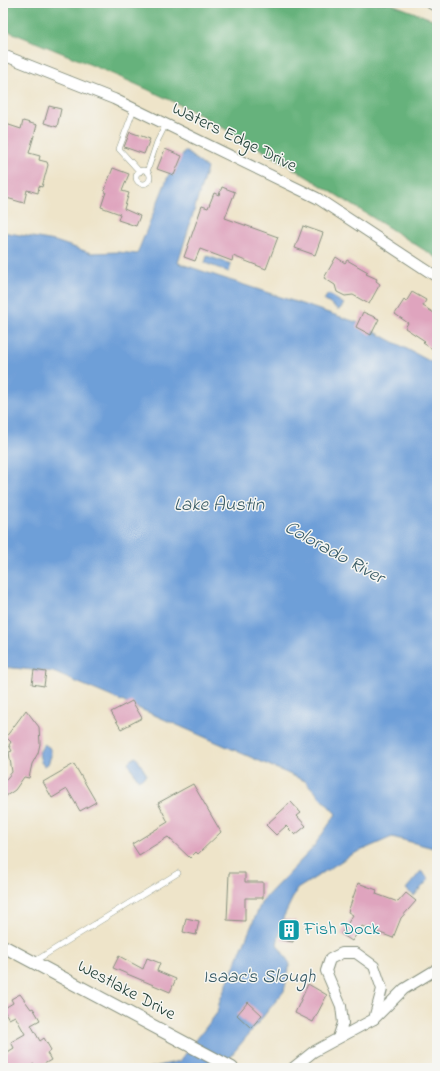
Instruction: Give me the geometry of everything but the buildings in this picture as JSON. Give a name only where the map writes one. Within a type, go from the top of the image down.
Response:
[{"type":"street","points":[[432,3],[437,5]]},
{"type":"street","name":"Waters Edge Drive","points":[[3,55],[166,123],[317,198],[437,277]]},
{"type":"street","name":"Westlake Drive","points":[[3,946],[231,1068]]},
{"type":"street","points":[[338,1038],[343,1023],[341,1006],[326,971],[330,959],[342,953],[356,953],[374,966],[382,989],[374,1019]]},
{"type":"street","points":[[293,1068],[313,1052],[374,1019],[404,989],[437,969]]},
{"type":"lane","points":[[134,109],[119,149],[140,172],[147,172]]},
{"type":"lane","points":[[140,172],[137,175],[139,183],[148,183],[150,179],[147,172],[157,142],[166,123]]},
{"type":"lane","points":[[34,962],[178,873]]},
{"type":"green space","points":[[3,3],[389,3],[437,21],[437,258],[286,164],[194,112],[171,100],[75,58],[3,29]]},
{"type":"water","name":"Lake Austin","points":[[185,151],[207,168],[178,263],[356,322],[437,365],[437,849],[392,837],[351,855],[297,889],[283,918],[277,944],[290,964],[284,991],[221,1068],[150,1068],[180,1061],[217,1013],[220,1000],[262,901],[312,849],[336,814],[305,781],[53,672],[3,667],[3,232],[55,241],[91,253],[118,252],[137,254],[169,174]]},
{"type":"water","points":[[207,256],[231,264],[229,272],[205,263]]},
{"type":"water","points":[[328,294],[344,304],[339,310],[324,300]]},
{"type":"water","points":[[44,744],[50,748],[51,756],[48,764],[44,766],[41,762],[39,753]]},
{"type":"water","points":[[136,757],[147,775],[138,780],[128,762]]},
{"type":"water","points":[[421,871],[429,879],[414,896],[406,889]]},
{"type":"place","name":"Fish Dock","points":[[289,930]]},
{"type":"water label","name":"Colorado River","points":[[334,553]]},
{"type":"water label","name":"Isaac's Slough","points":[[259,977]]}]
